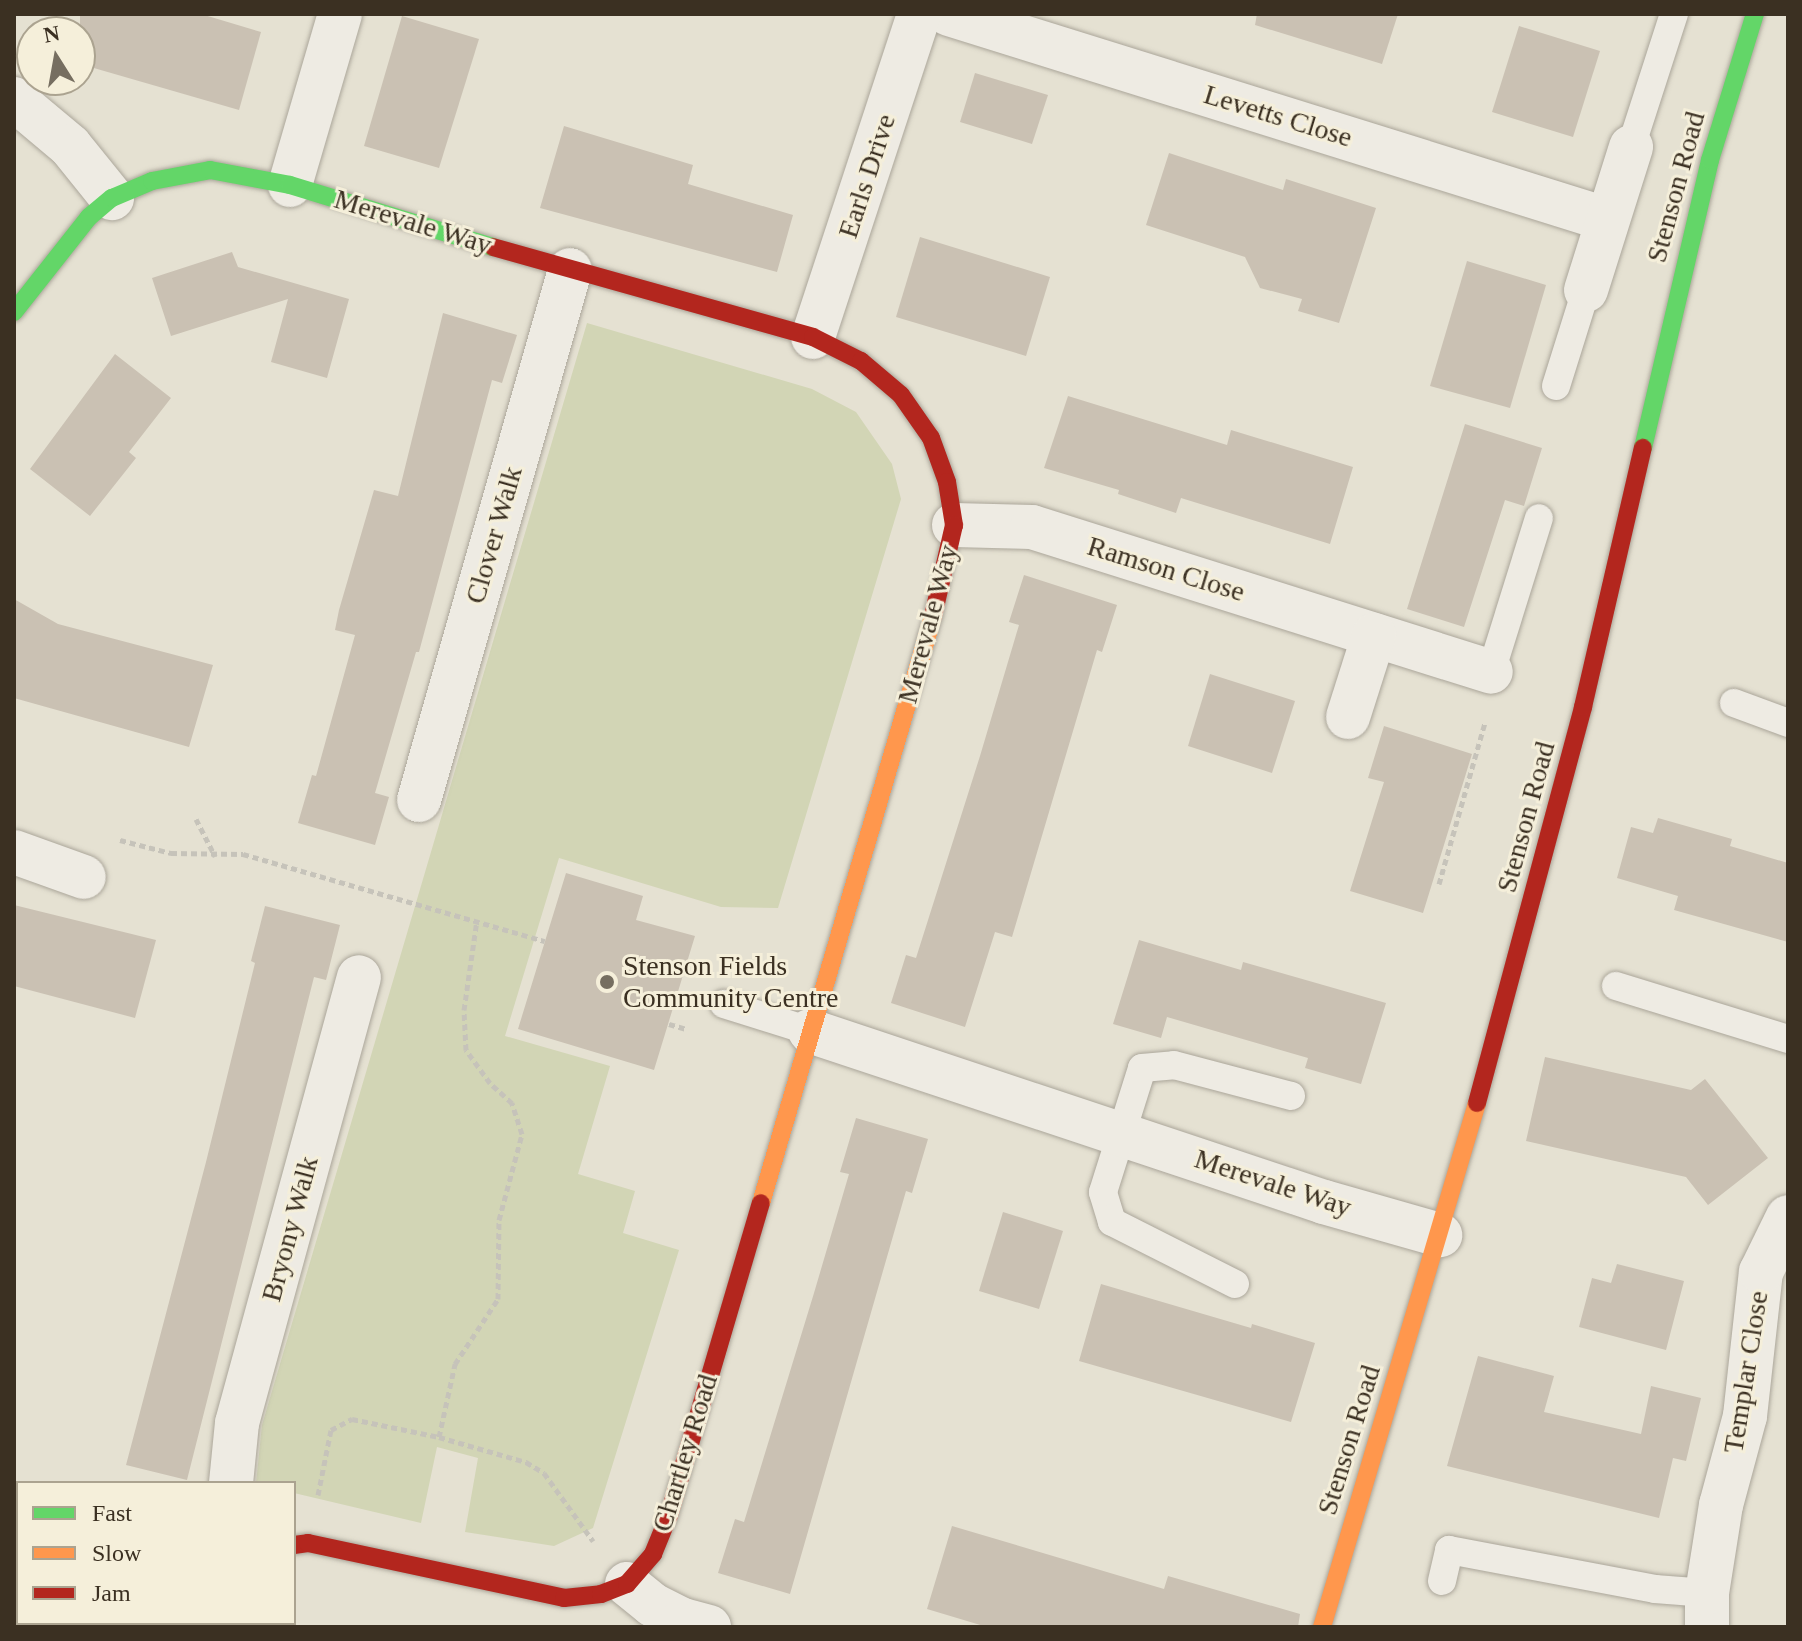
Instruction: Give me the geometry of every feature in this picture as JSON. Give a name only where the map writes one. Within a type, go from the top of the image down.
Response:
[{"type":"street","points":[[290,185],[340,14]]},
{"type":"street","name":"Earls Drive","points":[[813,337],[919,14]]},
{"type":"street","name":"Levetts Close","points":[[949,14],[1606,219]]},
{"type":"street","name":"Stenson Road","points":[[1322,1627],[1440,1235],[1583,707],[1710,160],[1755,14]]},
{"type":"street","points":[[14,99],[70,146],[112,198]]},
{"type":"street","points":[[1586,290],[1631,147]]},
{"type":"street","name":"Merevale Way","points":[[14,312],[89,217],[112,198],[152,181],[210,170],[290,185],[570,270],[813,337],[861,361],[901,395],[931,438],[947,482],[954,525],[943,582],[810,1031],[1324,1202],[1440,1235]]},
{"type":"street","name":"Clover Walk","points":[[419,800],[570,270]]},
{"type":"street","name":"Ramson Close","points":[[954,525],[1032,527],[1491,672]]},
{"type":"street","points":[[1348,717],[1374,635]]},
{"type":"street","points":[[14,852],[84,877]]},
{"type":"street","name":"Bryony Walk","points":[[231,1481],[237,1423],[359,977]]},
{"type":"street","name":"Chartley Road","points":[[627,1584],[653,1554],[669,1515],[810,1031]]},
{"type":"street","name":"Templar Close","points":[[1707,1610],[1721,1505],[1745,1416],[1761,1272],[1788,1217]]},
{"type":"street","points":[[301,1544],[564,1598],[601,1594],[627,1584],[653,1605],[683,1620],[709,1627]]},
{"type":"lane","points":[[1631,147],[1674,14]]},
{"type":"lane","points":[[1556,386],[1586,290]]},
{"type":"lane","points":[[1491,672],[1539,518]]},
{"type":"lane","points":[[1734,703],[1788,723]]},
{"type":"lane","points":[[1616,986],[1788,1039]]},
{"type":"lane","points":[[724,1004],[810,1031]]},
{"type":"lane","points":[[1235,1284],[1112,1222],[1103,1192],[1142,1068],[1174,1065],[1291,1096]]},
{"type":"lane","points":[[1442,1581],[1449,1550],[1655,1589],[1707,1610]]},
{"type":"path","points":[[1439,884],[1492,699],[1491,672]]},
{"type":"path","points":[[196,819],[215,856]]},
{"type":"path","points":[[112,838],[171,853],[243,854],[545,941]]},
{"type":"path","points":[[439,1437],[455,1364],[498,1299],[499,1220],[522,1134],[512,1103],[490,1083],[466,1050],[464,1010],[477,920]]},
{"type":"path","points":[[301,1544],[331,1430],[352,1419],[439,1437],[526,1462],[544,1473],[627,1584]]},
{"type":"green space","points":[[587,323],[812,389],[856,412],[892,464],[901,499],[778,908],[721,907],[559,858],[505,1036],[610,1066],[578,1174],[635,1191],[623,1233],[679,1250],[593,1528],[554,1546],[465,1532],[478,1458],[437,1447],[421,1523],[296,1493],[296,1481],[256,1481],[262,1425]]},
{"type":"building","points":[[201,14],[261,32],[239,110],[96,69],[96,16],[80,16]]},
{"type":"building","points":[[1257,14],[1398,14],[1382,64],[1255,25]]},
{"type":"building","points":[[402,16],[479,39],[439,168],[364,146]]},
{"type":"building","points":[[1519,26],[1600,51],[1573,137],[1492,112]]},
{"type":"building","points":[[975,73],[1048,95],[1032,144],[960,122]]},
{"type":"building","points":[[564,126],[693,165],[688,184],[793,215],[777,272],[540,208]]},
{"type":"building","points":[[1169,153],[1283,190],[1286,179],[1376,208],[1339,323],[1298,311],[1302,299],[1260,288],[1245,257],[1146,225]]},
{"type":"building","points":[[920,237],[1050,277],[1026,356],[896,317]]},
{"type":"building","points":[[232,252],[238,267],[349,299],[327,378],[271,362],[288,299],[171,336],[152,278]]},
{"type":"building","points":[[1467,261],[1546,285],[1510,408],[1430,386]]},
{"type":"building","points":[[443,313],[517,335],[502,383],[492,380],[419,652],[416,652],[375,793],[389,797],[375,845],[298,823],[312,775],[316,776],[355,635],[335,630],[339,610],[374,490],[398,496]]},
{"type":"building","points":[[115,354],[171,398],[129,452],[136,458],[90,516],[30,469]]},
{"type":"building","points":[[1068,396],[1227,445],[1231,430],[1353,467],[1330,544],[1181,498],[1176,513],[1118,494],[1119,490],[1044,468]]},
{"type":"building","points":[[1465,424],[1542,448],[1524,506],[1505,500],[1464,627],[1407,609]]},
{"type":"building","points":[[1024,575],[1117,605],[1102,652],[1097,650],[1012,937],[995,932],[965,1027],[891,1003],[906,955],[916,958],[980,756],[1019,625],[1009,622]]},
{"type":"building","points":[[14,599],[58,624],[213,665],[189,747],[14,698]]},
{"type":"building","points":[[1210,674],[1295,701],[1272,773],[1188,746]]},
{"type":"building","points":[[1384,726],[1472,754],[1423,913],[1350,891],[1384,782],[1368,778]]},
{"type":"building","points":[[1658,818],[1732,839],[1730,846],[1788,863],[1788,942],[1674,910],[1678,896],[1617,878],[1631,827],[1653,833]]},
{"type":"building","name":"Stenson Fields Community Centre","points":[[566,873],[643,896],[636,920],[695,936],[654,1070],[518,1029]]},
{"type":"building","points":[[14,905],[156,940],[135,1018],[14,986]]},
{"type":"building","points":[[265,906],[340,925],[326,980],[314,977],[187,1480],[126,1465],[206,1162],[255,963],[251,961]]},
{"type":"building","points":[[1139,940],[1241,970],[1243,962],[1386,1003],[1361,1084],[1305,1068],[1308,1058],[1167,1017],[1161,1038],[1113,1024]]},
{"type":"building","points":[[1545,1057],[1691,1090],[1705,1079],[1768,1158],[1708,1205],[1686,1177],[1526,1141]]},
{"type":"building","points":[[856,1118],[928,1139],[912,1193],[906,1191],[790,1594],[718,1573],[735,1519],[744,1522],[814,1293],[849,1174],[840,1172]]},
{"type":"building","points":[[1003,1212],[1063,1231],[1039,1309],[979,1291]]},
{"type":"building","points":[[1617,1264],[1684,1281],[1666,1350],[1579,1327],[1592,1278],[1611,1283]]},
{"type":"building","points":[[1101,1284],[1251,1328],[1252,1324],[1315,1343],[1291,1422],[1079,1361]]},
{"type":"building","points":[[1478,1356],[1554,1376],[1544,1412],[1641,1434],[1651,1386],[1701,1398],[1686,1461],[1673,1458],[1659,1518],[1447,1466]]},
{"type":"building","points":[[952,1526],[1164,1589],[1168,1576],[1300,1614],[1298,1627],[987,1627],[927,1609]]},
{"type":"traffic: fast","points":[[1643,448],[1710,160],[1755,14]]},
{"type":"traffic: fast","points":[[14,312],[89,217],[112,198],[152,181],[210,170],[290,185],[493,247]]},
{"type":"traffic: slow","points":[[761,1203],[933,616]]},
{"type":"traffic: slow","points":[[1322,1627],[1477,1103]]},
{"type":"traffic: jam","points":[[493,247],[813,337],[861,361],[901,395],[931,438],[947,482],[954,525],[933,616]]},
{"type":"traffic: jam","points":[[1477,1103],[1583,707],[1643,448]]},
{"type":"traffic: jam","points":[[296,1545],[308,1543],[564,1598],[601,1594],[627,1584],[653,1554],[669,1515],[761,1203]]},
{"type":"place","name":"Stenson Fields Community Centre","points":[[607,982]]}]
